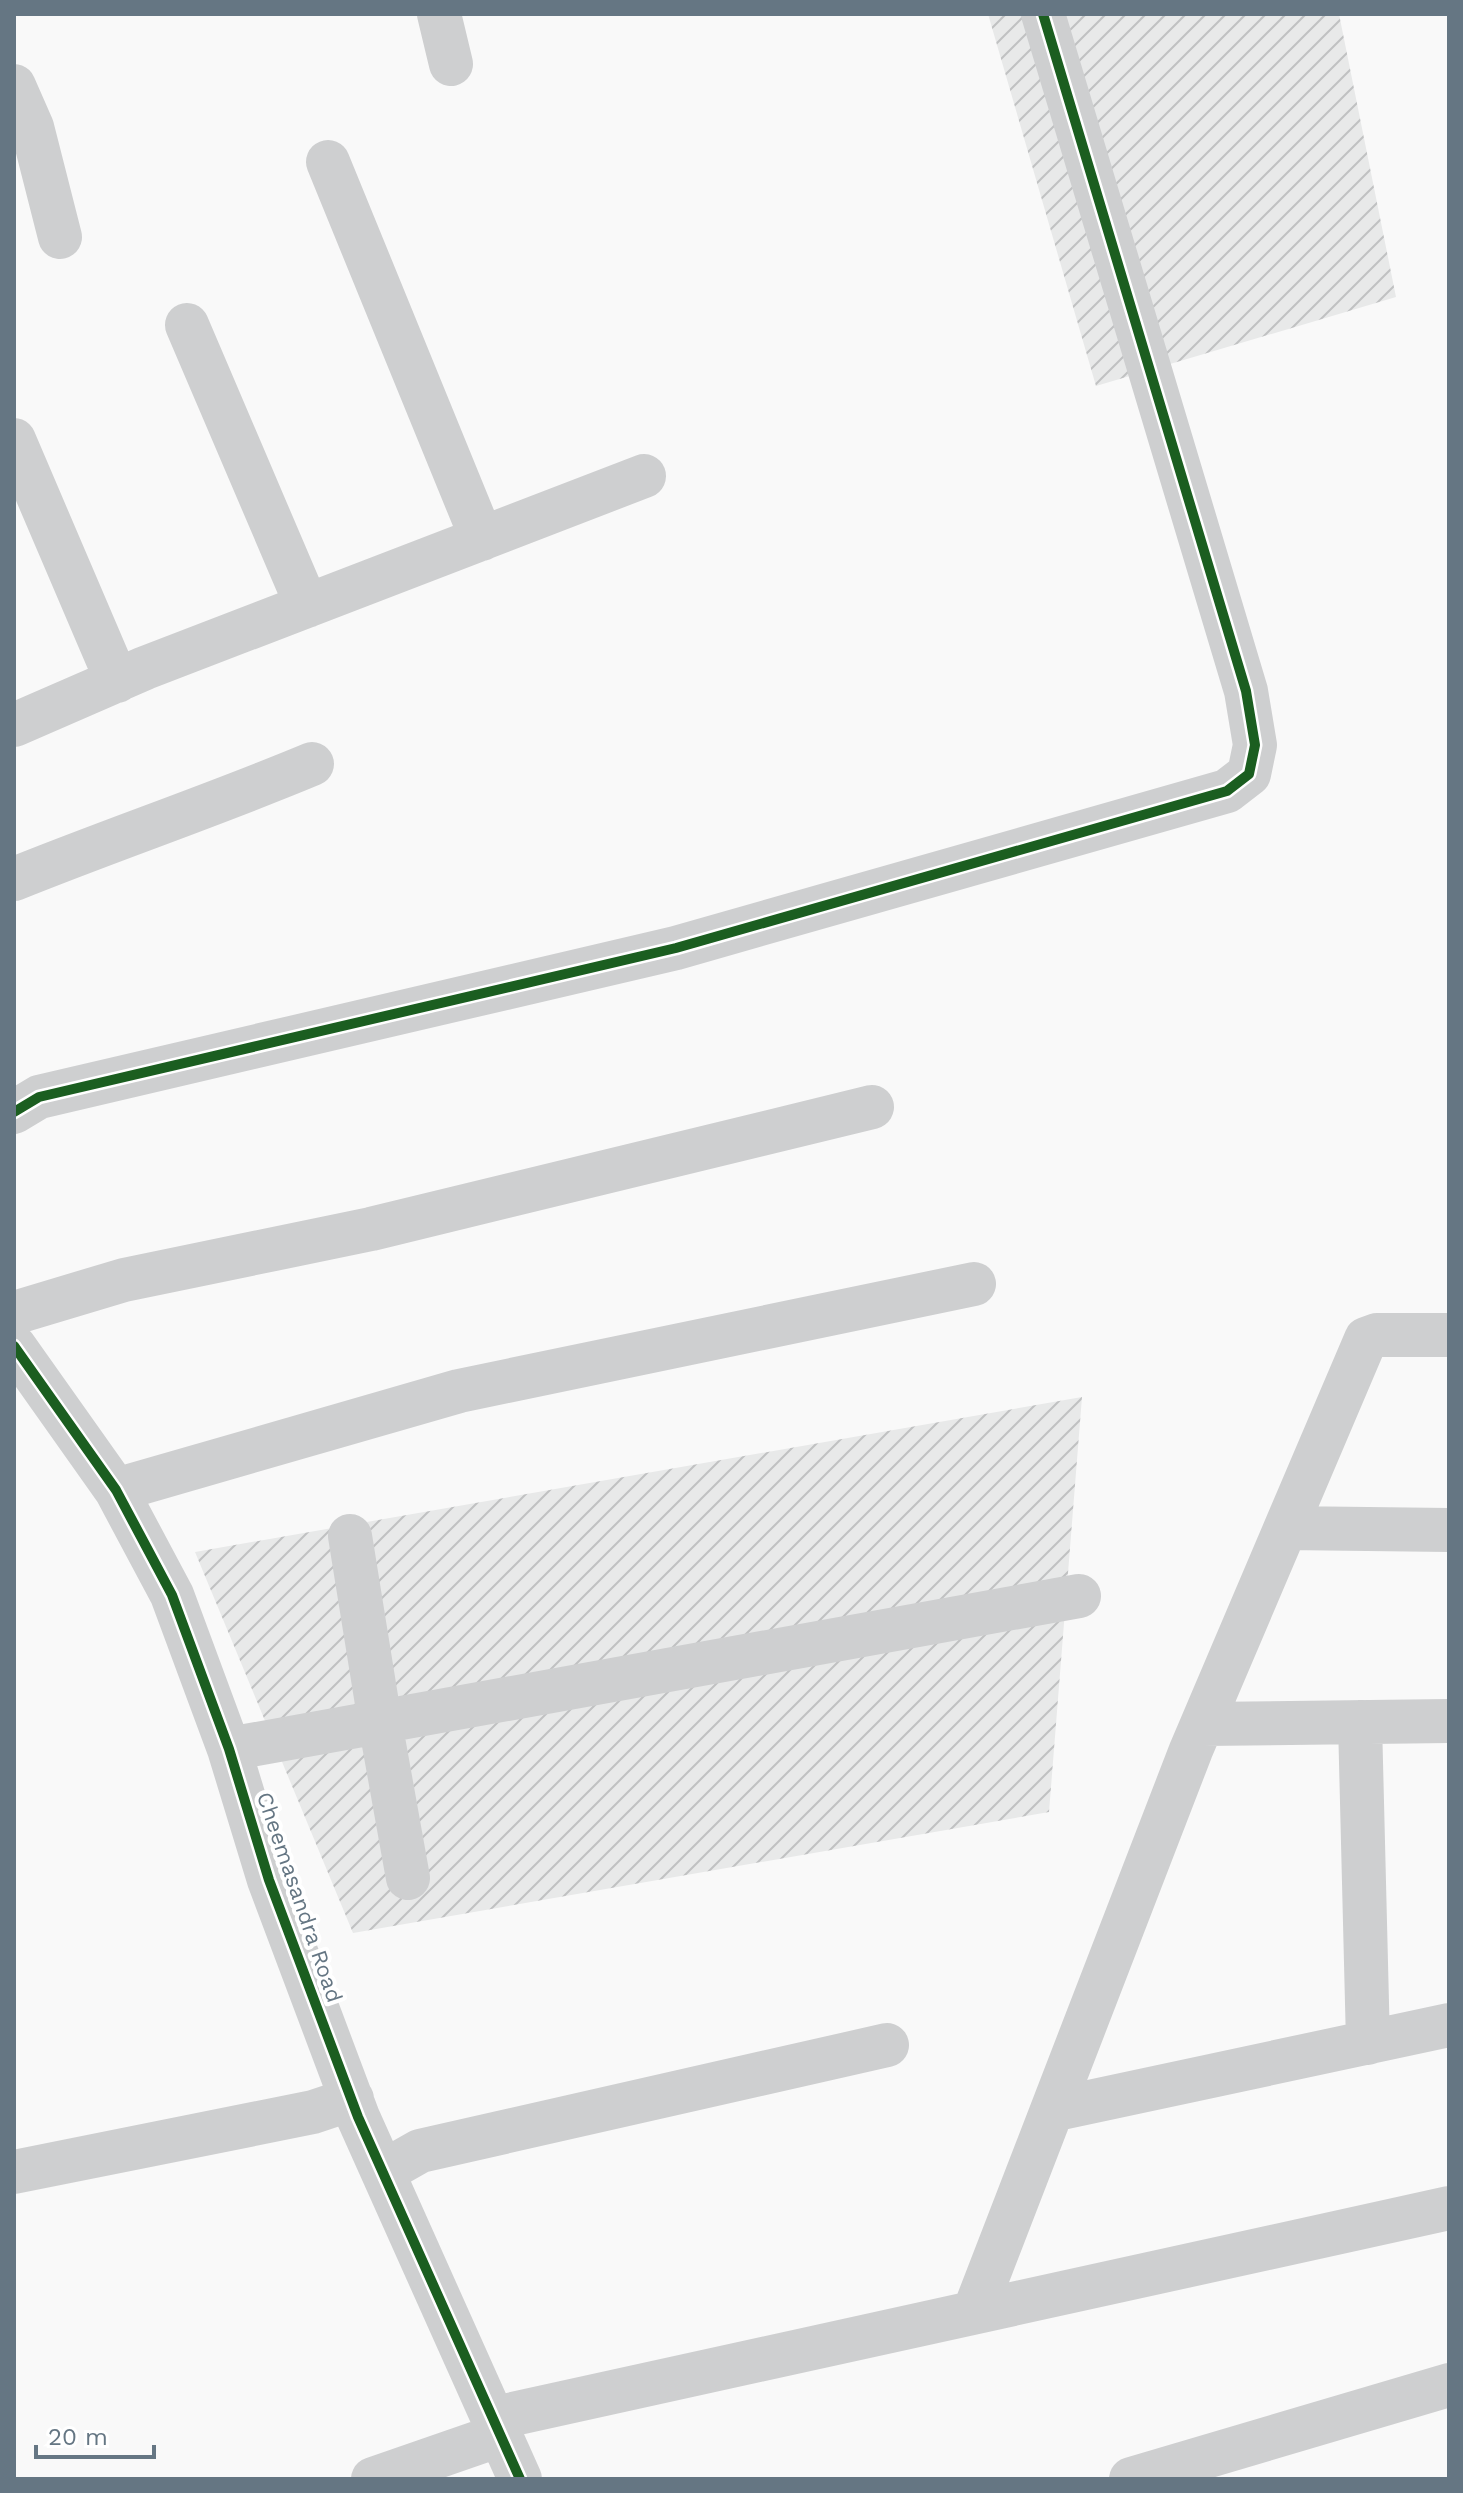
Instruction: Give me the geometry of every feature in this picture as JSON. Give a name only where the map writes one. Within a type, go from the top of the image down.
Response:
[{"type":"street","points":[[439,14],[451,64]]},
{"type":"street","points":[[14,1112],[39,1097],[676,948],[1227,791],[1249,774],[1255,745],[1246,691],[1043,14]]},
{"type":"street","points":[[14,86],[32,127],[60,237]]},
{"type":"street","points":[[328,162],[482,539]]},
{"type":"street","points":[[187,325],[307,606]]},
{"type":"street","points":[[14,440],[117,681]]},
{"type":"street","points":[[14,725],[117,681],[644,476]]},
{"type":"street","points":[[14,879],[312,764]]},
{"type":"street","points":[[14,1313],[124,1280],[371,1229],[872,1107]]},
{"type":"street","points":[[116,1490],[459,1391],[974,1284]]},
{"type":"street","points":[[974,2312],[1203,1724],[1366,1339],[1377,1335],[1449,1335]]},
{"type":"street","name":"Cheemasandra Road","points":[[14,1346],[116,1490],[172,1595],[229,1749],[269,1880],[352,2099],[520,2479]]},
{"type":"street","points":[[1286,1528],[1449,1530]]},
{"type":"street","points":[[350,1536],[408,1878]]},
{"type":"street","points":[[229,1749],[1079,1596]]},
{"type":"street","points":[[1203,1724],[1449,1721]]},
{"type":"street","points":[[1360,1722],[1368,2043]]},
{"type":"street","points":[[1052,2110],[1449,2025]]},
{"type":"street","points":[[383,2172],[420,2151],[887,2045]]},
{"type":"street","points":[[14,2172],[313,2112],[352,2099]]},
{"type":"street","points":[[373,2479],[497,2426],[974,2312],[1449,2208]]},
{"type":"street","points":[[1131,2479],[1449,2385]]},
{"type":"shaded area","points":[[988,14],[1339,14],[1396,297],[1096,386]]},
{"type":"shaded area","points":[[1082,1397],[1049,1812],[353,1933],[195,1552]]},
{"type":"cycle path","points":[[14,1112],[39,1097],[676,948],[1227,791],[1249,774],[1255,745],[1246,691],[1043,14]]},
{"type":"cycle path","points":[[14,1346],[116,1490],[172,1595],[229,1749],[269,1880],[358,2117],[520,2479]]}]
